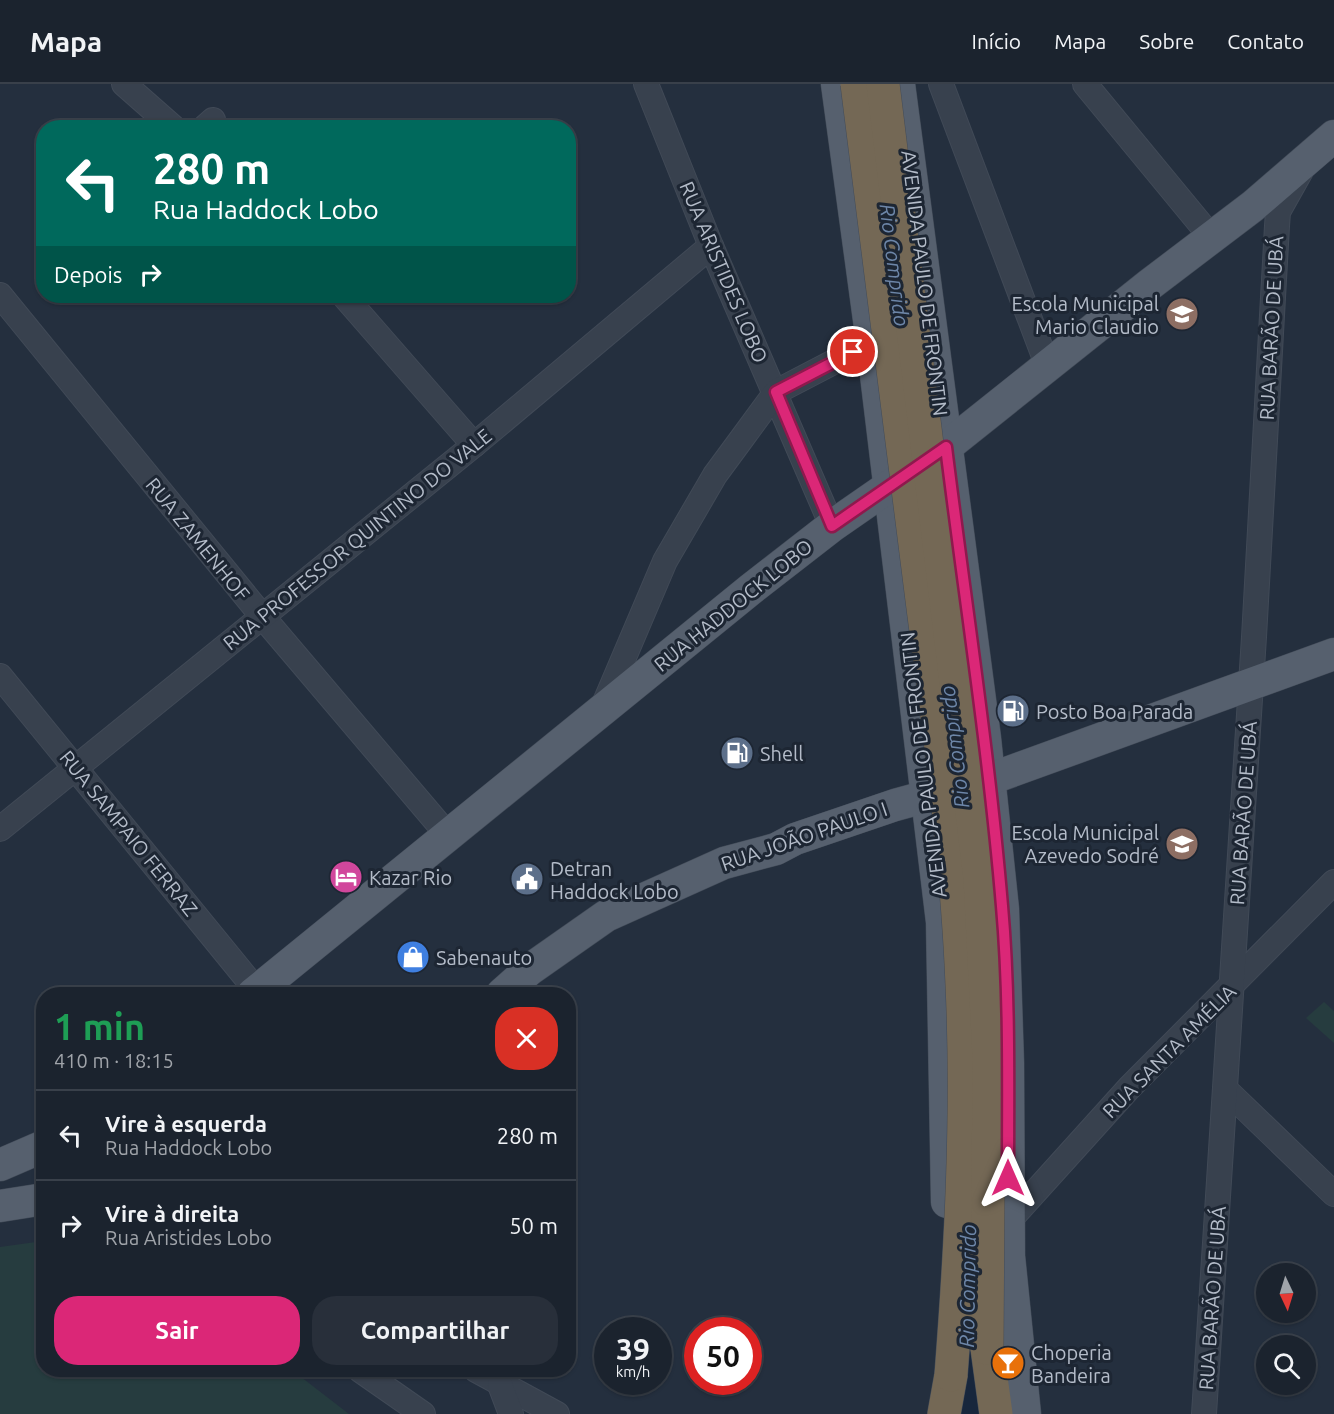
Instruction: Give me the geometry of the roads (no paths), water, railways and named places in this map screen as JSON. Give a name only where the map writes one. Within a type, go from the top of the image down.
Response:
[{"type":"highway","points":[[857,84],[947,789],[963,985],[962,1238],[951,1376],[945,1414]]},
{"type":"highway","points":[[883,84],[980,879],[989,1058],[987,1348],[980,1414]]},
{"type":"highway","points":[[987,1348],[1013,1411]]},
{"type":"highway","points":[[951,1376],[951,1414]]},
{"type":"main road","name":"AVENIDA PAULO DE FRONTIN","points":[[837,84],[890,486],[977,1240],[1013,1411]]},
{"type":"main road","name":"AVENIDA PAULO DE FRONTIN","points":[[899,84],[990,778],[1003,909],[1008,1063],[977,1240],[934,1414]]},
{"type":"main road","name":"RUA HADDOCK LOBO","points":[[262,987],[447,834],[832,526],[946,447],[1212,238],[1266,209],[1304,164],[1334,136]]},
{"type":"main road","name":"RUA JOÃO PAULO I","points":[[510,987],[529,970],[606,916],[724,863],[776,849],[795,839],[927,795],[990,778],[1334,654]]},
{"type":"main road","points":[[942,922],[1003,909]]},
{"type":"main road","points":[[0,1206],[36,1200]]},
{"type":"street","points":[[124,84],[165,120]]},
{"type":"street","name":"RUA ARISTIDES LOBO","points":[[646,84],[711,246],[832,526]]},
{"type":"street","points":[[941,84],[1048,366]]},
{"type":"street","points":[[1085,84],[1212,238]]},
{"type":"street","name":"RUA BARÃO DE UBÁ","points":[[1204,1414],[1251,683],[1266,209]]},
{"type":"street","name":"RUA PROFESSOR QUINTINO DO VALE","points":[[0,829],[474,445],[711,246]]},
{"type":"street","name":"RUA ZAMENHOF","points":[[0,295],[262,616],[447,834]]},
{"type":"street","points":[[350,303],[474,445]]},
{"type":"street","points":[[601,712],[665,561],[715,475],[776,392],[872,342]]},
{"type":"street","name":"RUA SAMPAIO FERRAZ","points":[[0,676],[76,767],[250,987]]},
{"type":"street","name":"RUA SANTA AMÉLIA","points":[[977,1240],[1232,987],[1334,882]]},
{"type":"street","points":[[1201,1017],[1215,1017],[1230,1024]]},
{"type":"street","points":[[1226,1090],[1334,1194]]},
{"type":"street","points":[[370,1377],[423,1414]]},
{"type":"street","points":[[487,1377],[557,1414]]},
{"type":"street","points":[[500,1385],[511,1414]]},
{"type":"waterway","name":"Rio Comprido","points":[[966,1414],[967,1339]]},
{"type":"place","name":"Escola Municipal Mario Claudio","points":[[1182,314]]},
{"type":"place","name":"Posto Boa Parada","points":[[1013,711]]},
{"type":"place","name":"Shell","points":[[737,753]]},
{"type":"place","name":"Escola Municipal Azevedo Sodré","points":[[1182,844]]},
{"type":"place","name":"Kazar Rio","points":[[346,877]]},
{"type":"place","name":"Detran Haddock Lobo","points":[[527,879]]},
{"type":"place","name":"Sabenauto","points":[[413,957]]},
{"type":"place","name":"Choperia Bandeira","points":[[1008,1363]]}]
